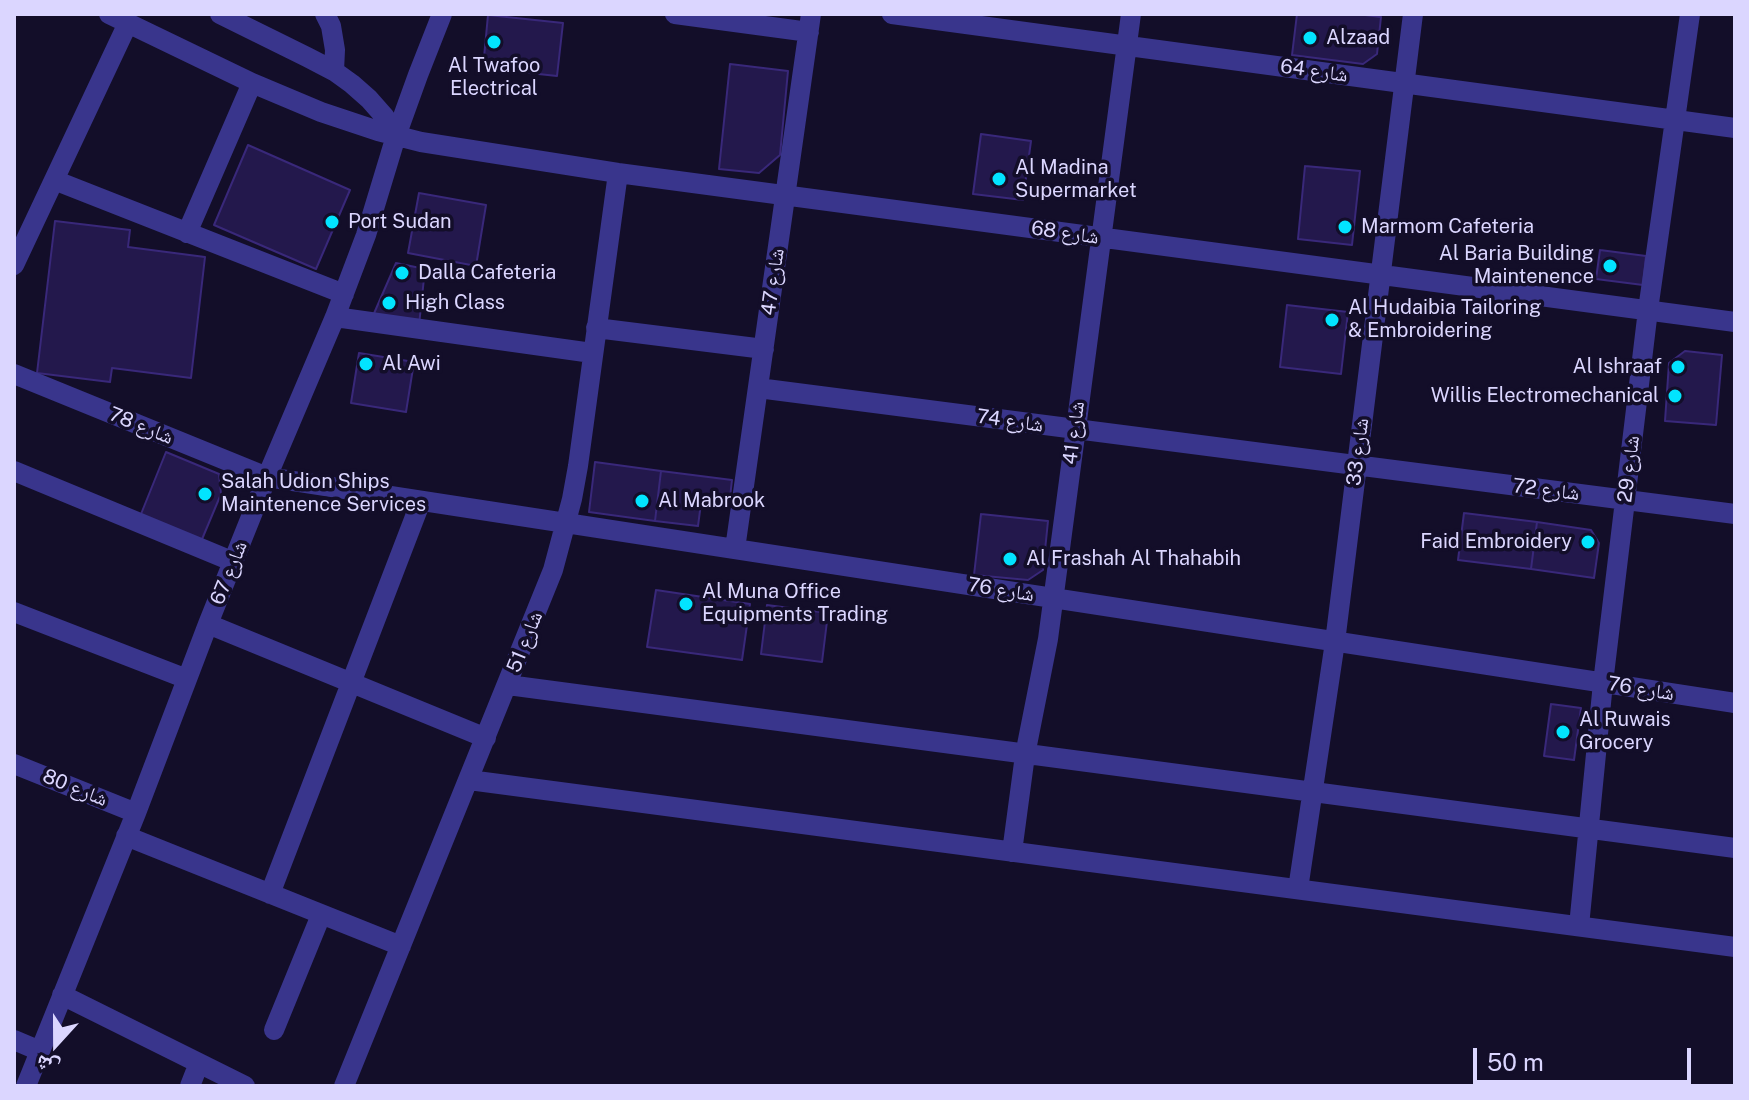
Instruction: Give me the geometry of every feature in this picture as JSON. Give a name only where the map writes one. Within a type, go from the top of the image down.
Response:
[{"type":"street","points":[[220,14],[334,71],[369,99],[396,136]]},
{"type":"street","points":[[325,14],[331,26],[335,50],[334,71]]},
{"type":"street","name":"شارع 67","points":[[26,1086],[267,477],[344,294],[396,136],[442,14]]},
{"type":"street","points":[[675,14],[810,23]]},
{"type":"street","name":"شارع 64","points":[[892,14],[1735,128]]},
{"type":"street","name":"شارع 41","points":[[1012,852],[1025,755],[1053,598],[1131,14]]},
{"type":"street","name":"شارع 33","points":[[1298,889],[1335,642],[1413,14]]},
{"type":"street","name":"شارع 29","points":[[1579,926],[1603,683],[1648,310],[1690,14]]},
{"type":"street","points":[[14,265],[54,180],[118,19]]},
{"type":"street","name":"شارع 68","points":[[118,19],[252,83],[330,116],[396,136],[452,148],[785,196],[1735,322]]},
{"type":"street","name":"شارع 47","points":[[735,549],[810,23]]},
{"type":"street","points":[[187,233],[252,83]]},
{"type":"street","name":"شارع 51","points":[[344,1086],[553,570],[578,466],[618,173]]},
{"type":"street","points":[[54,180],[344,294]]},
{"type":"street","points":[[335,317],[592,353]]},
{"type":"street","points":[[596,328],[764,349]]},
{"type":"street","name":"شارع 78","points":[[14,374],[267,477]]},
{"type":"street","name":"شارع 74","points":[[758,388],[1357,466]]},
{"type":"street","name":"شارع 72","points":[[1357,466],[1735,514]]},
{"type":"street","points":[[14,471],[234,562]]},
{"type":"street","name":"شارع 76","points":[[267,477],[1735,703]]},
{"type":"street","points":[[270,894],[421,501]]},
{"type":"street","points":[[14,612],[187,679]]},
{"type":"street","points":[[208,624],[486,738]]},
{"type":"street","points":[[508,685],[1735,848]]},
{"type":"street","name":"شارع 80","points":[[14,764],[136,813]]},
{"type":"street","points":[[469,780],[1735,947]]},
{"type":"street","points":[[126,836],[401,946]]},
{"type":"street","points":[[274,1030],[321,915]]},
{"type":"street","points":[[62,995],[245,1086]]},
{"type":"street","points":[[14,1040],[40,1051]]},
{"type":"street","points":[[190,1086],[199,1063]]},
{"type":"building","points":[[1297,14],[1381,17],[1377,54],[1363,64],[1292,55]]},
{"type":"building","points":[[488,15],[563,23],[557,76],[483,68]]},
{"type":"building","points":[[730,64],[788,71],[780,155],[759,173],[719,169]]},
{"type":"building","points":[[981,134],[1031,141],[1023,200],[973,194]]},
{"type":"building","points":[[248,145],[350,190],[316,269],[214,225]]},
{"type":"building","points":[[1305,166],[1360,171],[1352,245],[1298,239]]},
{"type":"building","points":[[419,193],[486,205],[476,266],[408,253]]},
{"type":"building","points":[[55,221],[130,230],[128,247],[205,257],[191,378],[112,368],[110,382],[37,373]]},
{"type":"building","points":[[1600,250],[1646,256],[1643,285],[1596,279]]},
{"type":"building","points":[[396,263],[425,269],[419,325],[372,318]]},
{"type":"building","points":[[1287,305],[1348,312],[1341,374],[1280,367]]},
{"type":"building","points":[[1685,351],[1722,355],[1716,425],[1665,421],[1669,363]]},
{"type":"building","points":[[359,353],[414,362],[406,412],[351,403]]},
{"type":"building","points":[[166,452],[219,474],[221,494],[200,544],[139,519]]},
{"type":"building","points":[[595,462],[661,471],[655,521],[589,512]]},
{"type":"building","points":[[661,471],[732,480],[729,506],[701,503],[698,526],[655,521]]},
{"type":"building","points":[[1464,513],[1537,522],[1531,569],[1458,560]]},
{"type":"building","points":[[981,514],[1048,521],[1043,570],[1028,580],[974,575]]},
{"type":"building","points":[[1537,522],[1591,530],[1599,543],[1594,578],[1531,569]]},
{"type":"building","points":[[656,590],[750,604],[742,660],[647,647]]},
{"type":"building","points":[[767,605],[828,613],[822,662],[761,654]]},
{"type":"building","name":"Al Ruwais Grocery","points":[[1551,704],[1581,708],[1574,760],[1544,756]]},
{"type":"place","name":"Alzaad","points":[[1310,38]]},
{"type":"place","name":"Al Twafoo Electrical","points":[[494,42]]},
{"type":"place","name":"Al Madina Supermarket","points":[[999,179]]},
{"type":"place","name":"Port Sudan","points":[[332,222]]},
{"type":"place","name":"Marmom Cafeteria","points":[[1345,227]]},
{"type":"place","name":"Al Baria Building Maintenence","points":[[1610,266]]},
{"type":"place","name":"Dalla Cafeteria","points":[[402,273]]},
{"type":"place","name":"High Class","points":[[389,303]]},
{"type":"place","name":"Al Hudaibia Tailoring & Embroidering","points":[[1332,320]]},
{"type":"place","name":"Al Awi","points":[[366,364]]},
{"type":"place","name":"Al Ishraaf","points":[[1678,367]]},
{"type":"place","name":"Willis Electromechanical","points":[[1675,396]]},
{"type":"place","name":"Salah Udion Ships Maintenence Services","points":[[205,494]]},
{"type":"place","name":"Al Mabrook","points":[[642,501]]},
{"type":"place","name":"Faid Embroidery","points":[[1588,542]]},
{"type":"place","name":"Al Frashah Al Thahabih","points":[[1010,559]]},
{"type":"place","name":"Al Muna Office Equipments Trading","points":[[686,604]]},
{"type":"place","name":"Al Ruwais Grocery","points":[[1563,732]]}]
